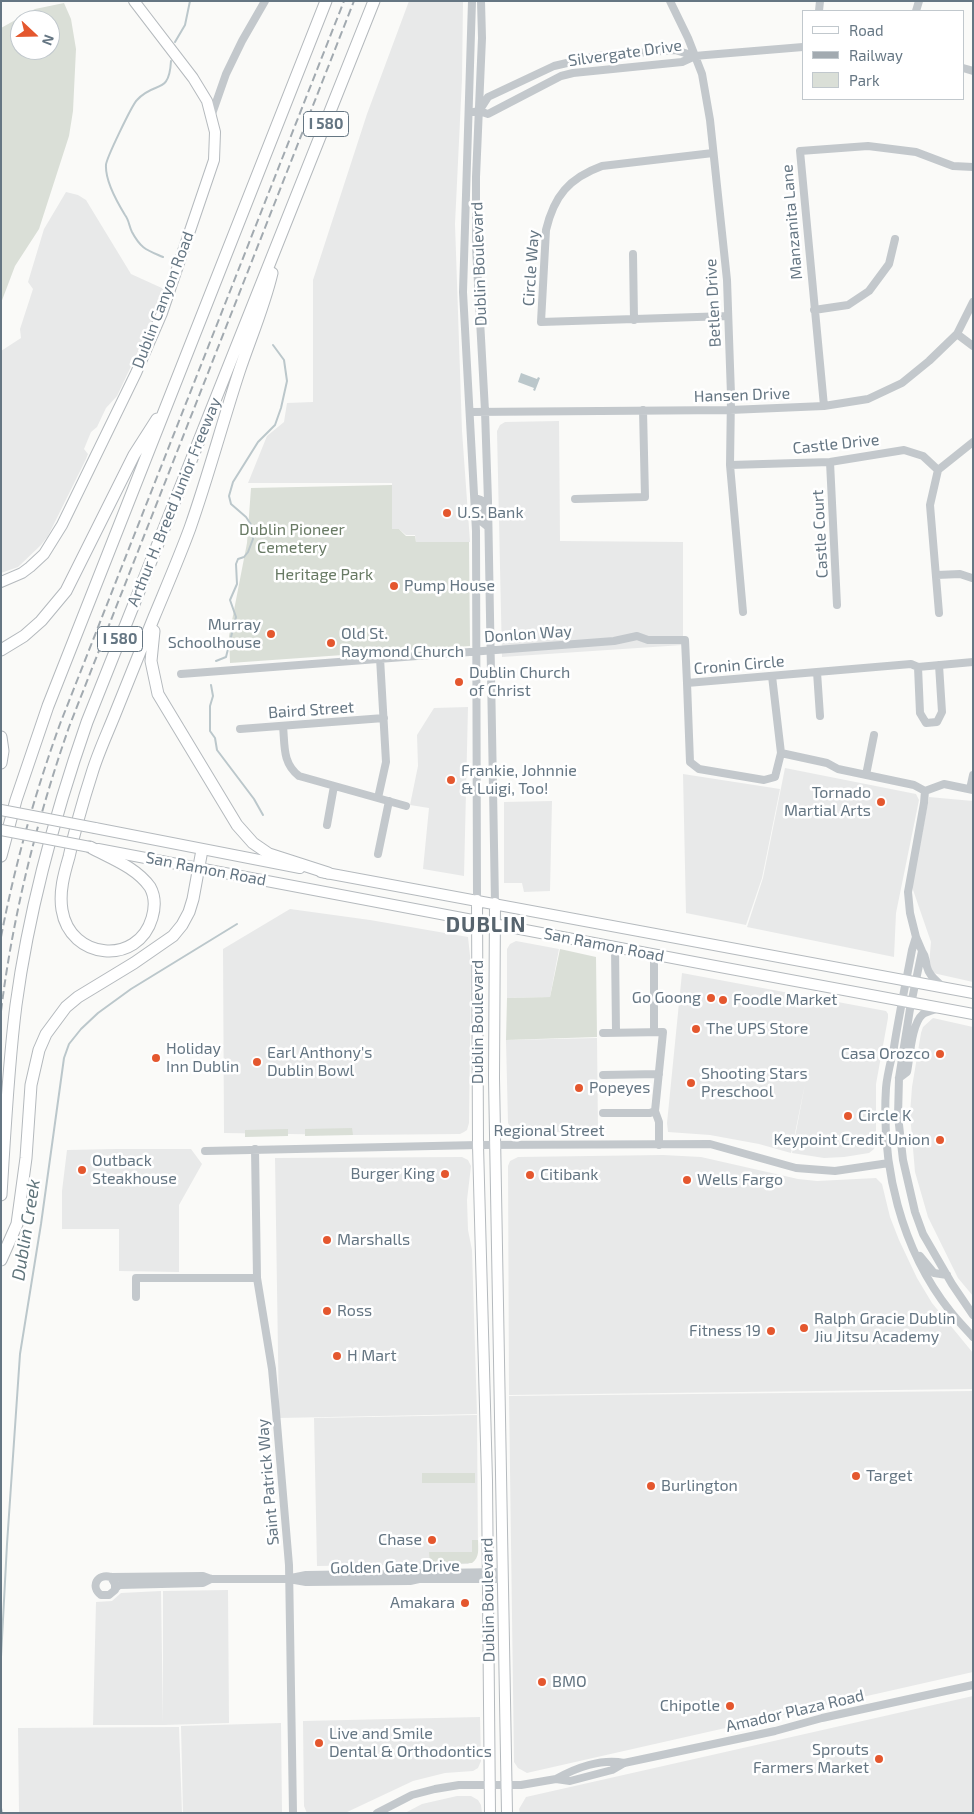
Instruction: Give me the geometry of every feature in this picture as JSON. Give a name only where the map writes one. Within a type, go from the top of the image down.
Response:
[{"type":"highway","name":"I 580","points":[[1,856],[16,800],[48,706],[326,1]]},
{"type":"highway","name":"Arthur H. Breed Junior Freeway","points":[[1,1195],[6,1100],[16,1005],[32,912],[56,814],[87,722],[374,1]]},
{"type":"highway","points":[[90,847],[136,872],[150,888],[154,899],[154,912],[144,935],[124,949],[100,951],[89,947],[72,935],[66,925],[62,913],[62,890],[73,838],[93,769],[190,529],[240,370],[264,304],[278,246]]},
{"type":"highway","points":[[1,650],[24,636],[41,621],[66,591],[134,455],[148,430],[166,406]]},
{"type":"highway","points":[[162,598],[152,644],[151,662],[158,694],[166,710],[233,819],[253,843],[275,856],[328,873]]},
{"type":"highway","points":[[1,737],[3,751],[1,763]]},
{"type":"highway","points":[[1,1260],[17,1224],[26,1158],[31,1085],[39,1050],[46,1034],[66,1007],[78,997],[134,963],[173,936],[189,912],[202,850]]},
{"type":"main road","name":"Dublin Canyon Road","points":[[1,582],[22,573],[30,567],[54,541],[136,373],[162,313],[210,171],[216,143],[212,114],[207,101],[193,78],[134,1]]},
{"type":"main road","name":"San Ramon Road","points":[[1,810],[202,850],[973,993]]},
{"type":"main road","name":"San Ramon Road","points":[[1,830],[973,1014]]},
{"type":"main road","name":"Dublin Boulevard","points":[[477,900],[478,1145],[487,1481],[490,1813]]},
{"type":"main road","name":"Dublin Boulevard","points":[[494,903],[495,1145],[507,1813]]},
{"type":"main road","points":[[484,1365],[499,1384]]},
{"type":"main road","points":[[484,1388],[492,1388],[500,1404]]},
{"type":"street","points":[[212,114],[226,74],[265,1]]},
{"type":"street","name":"Dublin Boulevard","points":[[472,1],[463,292],[475,498],[477,900]]},
{"type":"street","name":"Dublin Boulevard","points":[[481,1],[482,38],[476,177],[476,247],[485,411],[494,903]]},
{"type":"street","name":"Betlen Drive","points":[[670,1],[702,74],[714,153],[727,280],[730,465],[743,612]]},
{"type":"street","name":"Silvergate Drive","points":[[468,113],[479,111],[488,114],[561,76],[573,73],[682,62],[695,56],[802,47]]},
{"type":"street","name":"Silvergate Drive","points":[[479,111],[488,97],[554,66],[597,56],[675,50],[695,56]]},
{"type":"street","name":"Manzanita Lane","points":[[824,406],[800,151],[868,146],[916,152],[953,166],[973,167]]},
{"type":"street","name":"Circle Way","points":[[714,153],[602,166],[586,172],[562,191],[554,204],[546,230],[541,322],[728,316]]},
{"type":"street","points":[[814,310],[848,305],[869,291],[888,264],[895,239]]},
{"type":"street","points":[[633,254],[634,320]]},
{"type":"street","name":"Hansen Drive","points":[[470,412],[730,410],[824,406],[868,399],[902,383],[930,361],[957,334],[973,302]]},
{"type":"street","points":[[957,334],[973,346]]},
{"type":"street","points":[[575,499],[644,497],[643,410]]},
{"type":"street","points":[[939,614],[930,505],[938,470],[973,442]]},
{"type":"street","name":"Castle Drive","points":[[730,465],[830,462],[904,450],[923,456],[938,470]]},
{"type":"street","name":"Castle Court","points":[[830,462],[837,605]]},
{"type":"street","name":"Dublin Boulevard","points":[[475,498],[481,500],[482,522],[488,527]]},
{"type":"street","points":[[937,574],[960,574],[972,578]]},
{"type":"street","name":"Donlon Way","points":[[181,674],[614,641],[637,636],[648,640],[685,640],[687,683]]},
{"type":"street","points":[[378,798],[386,762],[380,658]]},
{"type":"street","name":"Cronin Circle","points":[[780,753],[775,777],[764,780],[699,769],[690,762],[687,683],[911,664],[918,667],[973,662]]},
{"type":"street","points":[[918,667],[920,714],[926,723],[936,722],[942,712],[939,665]]},
{"type":"street","points":[[817,672],[820,716]]},
{"type":"street","points":[[772,676],[780,753],[827,763],[838,769],[914,785],[925,791],[944,784],[971,789],[973,775]]},
{"type":"street","name":"Baird Street","points":[[240,729],[384,718]]},
{"type":"street","points":[[284,726],[287,762],[290,769],[299,776],[406,806]]},
{"type":"street","points":[[866,775],[874,735]]},
{"type":"street","points":[[327,824],[334,786]]},
{"type":"street","points":[[925,791],[908,892],[909,908],[916,937],[926,958],[928,971],[943,987]]},
{"type":"street","points":[[378,854],[389,801]]},
{"type":"street","points":[[916,937],[907,1001],[886,1086],[886,1126],[889,1163],[904,1227],[914,1249],[938,1294],[973,1337]]},
{"type":"street","points":[[616,947],[616,1032]]},
{"type":"street","points":[[911,981],[922,951]]},
{"type":"street","points":[[654,954],[654,1032]]},
{"type":"street","points":[[907,1001],[898,1078],[898,1116],[903,1160],[911,1197],[923,1234],[973,1315]]},
{"type":"street","points":[[898,1078],[907,1072],[913,1037],[919,1019],[927,1012],[940,1008]]},
{"type":"street","points":[[603,1033],[663,1032],[655,1111],[659,1122],[659,1144]]},
{"type":"street","points":[[603,1075],[659,1074]]},
{"type":"street","points":[[603,1113],[650,1113],[655,1111]]},
{"type":"street","name":"Regional Street","points":[[205,1151],[478,1145],[710,1144],[796,1168],[835,1171],[889,1163]]},
{"type":"street","name":"Saint Patrick Way","points":[[255,1150],[257,1278],[272,1369],[290,1579],[293,1813]]},
{"type":"street","points":[[914,1249],[934,1273],[947,1275]]},
{"type":"street","points":[[136,1297],[136,1278],[257,1278]]},
{"type":"street","points":[[105,1576],[111,1577],[115,1582],[116,1588],[113,1593],[107,1596],[100,1594],[96,1590],[96,1584],[100,1578],[105,1576]]},
{"type":"street","name":"Golden Gate Drive","points":[[111,1577],[203,1576],[211,1579],[290,1579],[306,1582],[502,1576]]},
{"type":"street","name":"Golden Gate Drive","points":[[116,1588],[119,1585],[203,1584],[211,1579]]},
{"type":"street","name":"Amador Plaza Road","points":[[377,1813],[412,1796],[435,1789],[459,1785],[521,1785],[556,1779],[570,1781],[612,1770],[624,1763],[775,1731],[822,1718],[973,1685]]},
{"type":"shaded area","points":[[409,1],[463,1],[462,79],[455,224],[462,431],[470,542],[416,542],[415,535],[406,535],[399,529],[392,529],[392,483],[248,483],[267,436],[284,422],[287,403],[313,402],[313,280],[367,114]]},
{"type":"shaded area","points":[[66,192],[78,195],[86,200],[131,274],[164,289],[152,322],[117,396],[106,408],[97,427],[91,432],[84,449],[88,454],[86,459],[48,536],[18,567],[1,573],[1,351],[21,338],[20,329],[33,289],[28,282],[44,229]]},
{"type":"shaded area","points":[[521,373],[537,379],[538,377],[540,378],[535,391],[533,390],[534,388],[518,382]]},
{"type":"shaded area","points":[[559,421],[560,541],[683,542],[683,645],[502,657],[497,431],[500,425],[505,422]]},
{"type":"shaded area","points":[[468,707],[464,876],[423,869],[429,808],[410,805],[418,766],[417,735],[434,708]]},
{"type":"shaded area","points":[[785,768],[916,794],[919,800],[896,913],[894,957],[747,927],[763,878]]},
{"type":"shaded area","points":[[683,774],[780,789],[762,878],[746,925],[686,913]]},
{"type":"shaded area","points":[[929,797],[973,801],[973,982],[933,973],[929,965],[931,942],[912,887]]},
{"type":"shaded area","points":[[552,801],[550,891],[524,892],[522,883],[504,883],[504,802]]},
{"type":"shaded area","points":[[290,909],[370,920],[468,937],[471,965],[469,1123],[467,1130],[460,1134],[224,1133],[223,949]]},
{"type":"shaded area","points":[[516,941],[559,949],[550,997],[507,998],[507,949],[510,944]]},
{"type":"shaded area","points":[[682,973],[886,1011],[888,1018],[876,1084],[876,1141],[874,1149],[869,1153],[824,1158],[792,1153],[805,1084],[791,1153],[759,1144],[710,1135],[668,1132],[667,1123]]},
{"type":"shaded area","points":[[933,1018],[973,1027],[973,1296],[958,1278],[928,1217],[915,1172],[910,1114],[912,1087],[921,1033],[923,1027]]},
{"type":"shaded area","points":[[597,1038],[598,1132],[516,1132],[511,1128],[508,1123],[506,1040]]},
{"type":"shaded area","points":[[191,1149],[202,1164],[179,1205],[179,1272],[119,1271],[119,1229],[62,1229],[62,1191],[67,1150]]},
{"type":"shaded area","points":[[663,1155],[701,1157],[798,1179],[817,1181],[876,1178],[882,1184],[890,1217],[917,1278],[932,1303],[973,1353],[973,1389],[509,1395],[508,1166],[510,1161],[518,1157]]},
{"type":"shaded area","points":[[462,1157],[468,1160],[471,1166],[467,1200],[468,1230],[472,1250],[477,1414],[279,1418],[275,1158]]},
{"type":"shaded area","points":[[973,1391],[973,1672],[527,1773],[518,1768],[514,1762],[509,1396]]},
{"type":"shaded area","points":[[477,1415],[478,1552],[475,1559],[468,1564],[317,1566],[314,1418]]},
{"type":"shaded area","points":[[228,1590],[229,1723],[164,1725],[93,1725],[96,1602],[112,1601],[121,1593],[161,1591],[163,1724],[163,1591]]},
{"type":"shaded area","points":[[973,1696],[973,1813],[520,1813],[519,1809],[526,1797]]},
{"type":"shaded area","points":[[480,1717],[481,1761],[478,1768],[473,1771],[445,1773],[413,1781],[345,1813],[307,1813],[304,1806],[303,1721]]},
{"type":"shaded area","points":[[281,1723],[282,1813],[183,1813],[181,1726]]},
{"type":"shaded area","points":[[179,1727],[182,1813],[19,1813],[18,1728]]},
{"type":"shaded area","points":[[457,1796],[471,1796],[478,1800],[482,1813],[405,1813],[422,1804]]},
{"type":"green space","points":[[64,3],[71,19],[76,49],[73,111],[69,136],[39,229],[15,266],[1,303],[1,28],[10,23],[10,60],[60,60],[60,10],[33,10]]},
{"type":"green space","name":"Heritage Park","points":[[392,485],[392,529],[399,529],[406,536],[415,536],[416,542],[469,542],[470,646],[230,663],[229,636],[247,543],[251,488]]},
{"type":"green space","points":[[560,949],[596,957],[597,1037],[506,1040],[507,998],[550,997]]},
{"type":"green space","points":[[352,1128],[353,1135],[305,1136],[305,1129]]},
{"type":"green space","points":[[288,1129],[288,1136],[245,1137],[245,1130]]},
{"type":"green space","points":[[422,1473],[475,1473],[475,1483],[422,1483]]},
{"type":"green space","points":[[472,1540],[478,1540],[478,1550],[476,1558],[472,1563],[430,1565],[429,1552],[472,1552]]},
{"type":"waterway","name":"Dublin Creek","points":[[175,42],[185,25],[190,1]]},
{"type":"waterway","name":"Dublin Creek","points":[[163,257],[145,248],[135,238],[112,191],[107,178],[106,165],[114,143],[134,104],[144,94],[164,83],[170,72],[171,61]]},
{"type":"waterway","name":"Dublin Creek","points":[[216,661],[226,657],[236,617],[230,600],[237,584],[236,564],[238,559],[244,557],[248,552],[253,539],[252,526],[246,517],[231,504],[229,496],[233,482],[258,442],[275,425],[287,381],[284,360],[273,345]]},
{"type":"waterway","name":"Dublin Creek","points":[[211,685],[213,696],[210,706],[210,731],[215,738],[217,750],[254,799],[263,815]]},
{"type":"waterway","name":"Dublin Creek","points":[[1,1657],[20,1354],[41,1224],[64,1058],[69,1044],[98,1013],[131,989],[237,924]]},
{"type":"waterway","name":"Dublin Creek","points":[[1,1808],[2,1813]]},
{"type":"railway","points":[[1,937],[26,829],[60,724],[344,1]]},
{"type":"railway","points":[[1,1011],[19,903],[37,832],[69,727],[354,1]]},
{"type":"place","name":"U.S. Bank","points":[[447,513]]},
{"type":"place","name":"Pump House","points":[[394,586]]},
{"type":"place","name":"Murray Schoolhouse","points":[[271,634]]},
{"type":"place","name":"Old St. Raymond Church","points":[[331,643]]},
{"type":"place","name":"Dublin Church of Christ","points":[[459,682]]},
{"type":"place","name":"Frankie, Johnnie & Luigi, Too!","points":[[451,780]]},
{"type":"place","name":"Tornado Martial Arts","points":[[881,802]]},
{"type":"place","name":"Go Goong","points":[[711,998]]},
{"type":"place","name":"Foodle Market","points":[[723,1000]]},
{"type":"place","name":"The UPS Store","points":[[696,1029]]},
{"type":"place","name":"Casa Orozco","points":[[940,1054]]},
{"type":"place","name":"Holiday Inn Dublin","points":[[156,1058]]},
{"type":"place","name":"Earl Anthony's Dublin Bowl","points":[[257,1062]]},
{"type":"place","name":"Shooting Stars Preschool","points":[[691,1083]]},
{"type":"place","name":"Popeyes","points":[[579,1088]]},
{"type":"place","name":"Circle K","points":[[848,1116]]},
{"type":"place","name":"Keypoint Credit Union","points":[[940,1140]]},
{"type":"place","name":"Outback Steakhouse","points":[[82,1170]]},
{"type":"place","name":"Burger King","points":[[445,1174]]},
{"type":"place","name":"Citibank","points":[[530,1175]]},
{"type":"place","name":"Wells Fargo","points":[[687,1180]]},
{"type":"place","name":"Marshalls","points":[[327,1240]]},
{"type":"place","name":"Ross","points":[[327,1311]]},
{"type":"place","name":"Ralph Gracie Dublin Jiu Jitsu Academy","points":[[804,1328]]},
{"type":"place","name":"Fitness 19","points":[[771,1331]]},
{"type":"place","name":"H Mart","points":[[337,1356]]},
{"type":"place","name":"Target","points":[[856,1476]]},
{"type":"place","name":"Burlington","points":[[651,1486]]},
{"type":"place","name":"Chase","points":[[432,1540]]},
{"type":"place","name":"Amakara","points":[[465,1603]]},
{"type":"place","name":"BMO","points":[[542,1682]]},
{"type":"place","name":"Chipotle","points":[[730,1706]]},
{"type":"place","name":"Live and Smile Dental & Orthodontics","points":[[319,1743]]},
{"type":"place","name":"Sprouts Farmers Market","points":[[879,1759]]},
{"type":"district","name":"DUBLIN","points":[[486,925]]},
{"type":"park label","name":"Dublin Pioneer Cemetery","points":[[292,539]]}]
